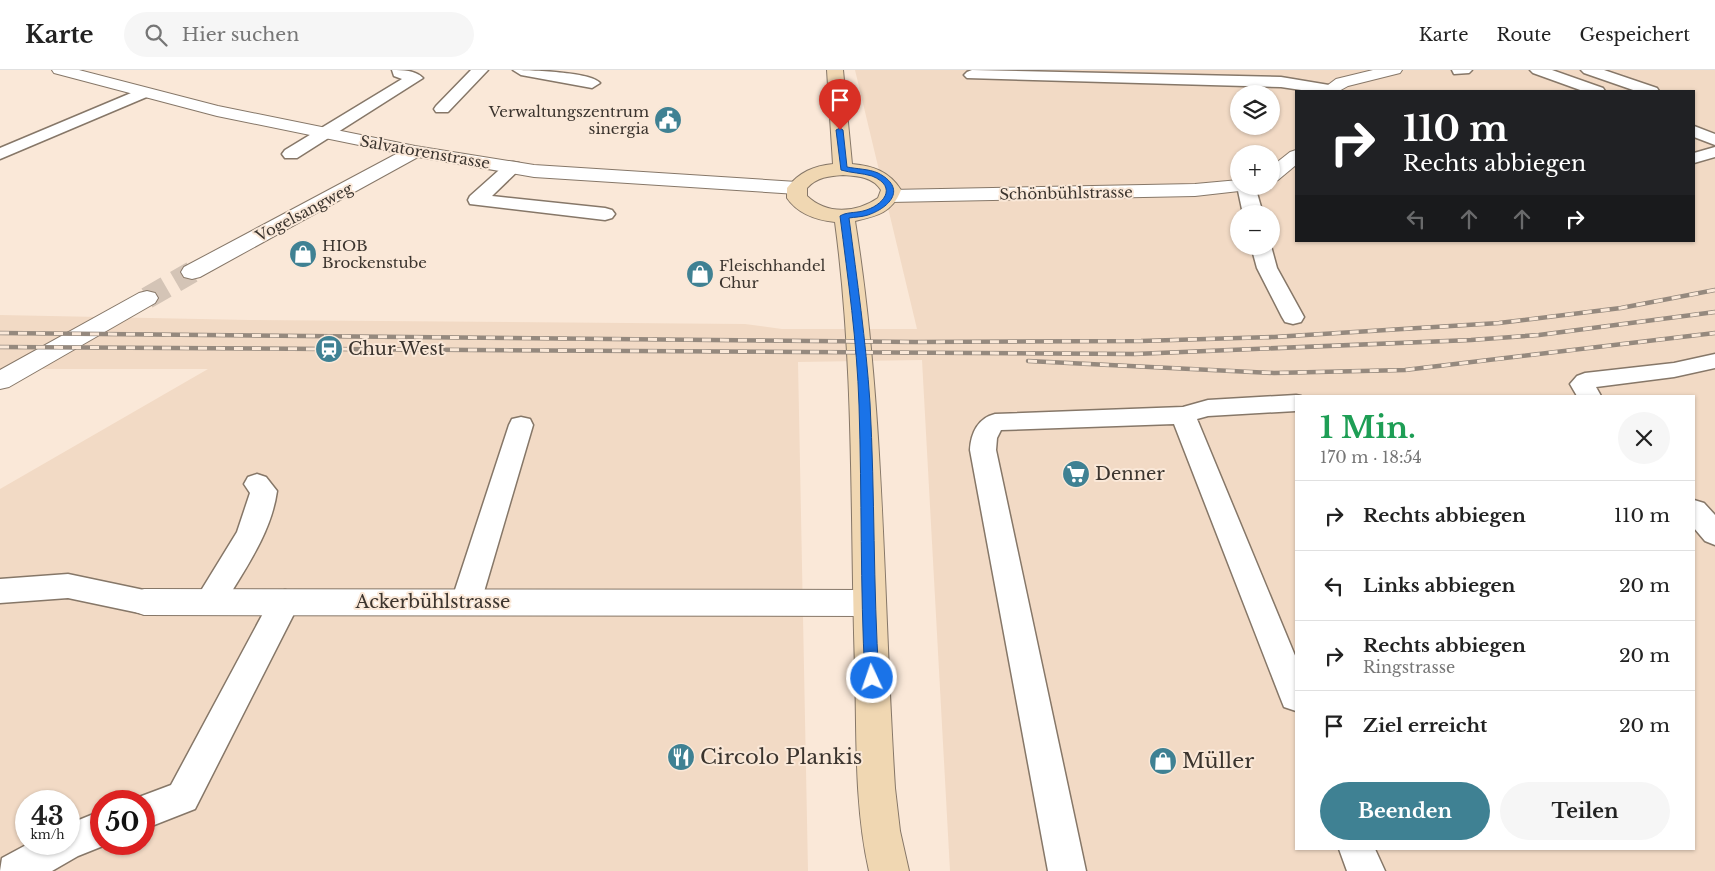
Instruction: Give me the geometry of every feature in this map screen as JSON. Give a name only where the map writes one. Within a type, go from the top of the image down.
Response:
[{"type":"main road","points":[[835,70],[843,169]]},
{"type":"main road","points":[[843,169],[866,171],[882,179],[888,184],[890,196],[887,201],[874,210],[844,216],[824,214],[807,208],[797,198],[797,188],[800,183],[813,174],[843,169]]},
{"type":"main road","points":[[844,216],[855,299],[864,404],[868,603],[880,826],[889,871]]},
{"type":"street","name":"Salvatorenstrasse","points":[[60,70],[217,112],[415,151],[513,167],[571,175],[797,188]]},
{"type":"street","points":[[1329,90],[1352,79],[1394,70]]},
{"type":"street","name":"Vogelsangweg","points":[[192,272],[415,151]]},
{"type":"street","points":[[1280,169],[1295,157]]},
{"type":"street","name":"Schönbühlstrasse","points":[[890,196],[1196,190],[1230,187]]},
{"type":"street","points":[[0,381],[147,298]]},
{"type":"street","name":"Ackerbühlstrasse","points":[[144,602],[868,603]]},
{"type":"lane","points":[[400,70],[399,73],[420,74]]},
{"type":"lane","points":[[442,109],[480,70]]},
{"type":"lane","points":[[521,70],[592,83]]},
{"type":"lane","points":[[1538,70],[1594,90]]},
{"type":"lane","points":[[1566,70],[1616,87]]},
{"type":"lane","points":[[1589,70],[1649,90]]},
{"type":"lane","points":[[291,154],[327,134],[420,74]]},
{"type":"lane","points":[[972,75],[1282,82],[1329,90]]},
{"type":"lane","points":[[0,154],[143,93]]},
{"type":"lane","points":[[1695,131],[1715,140]]},
{"type":"lane","points":[[1695,158],[1715,152]]},
{"type":"lane","points":[[513,167],[477,200],[605,214]]},
{"type":"lane","points":[[1263,255],[1267,268],[1293,317]]},
{"type":"lane","points":[[1588,395],[1583,389],[1582,384],[1585,381],[1674,370],[1715,361]]},
{"type":"lane","points":[[1067,871],[1064,866],[985,460],[983,436],[988,427],[995,422],[1183,416],[1208,408],[1295,402]]},
{"type":"lane","points":[[1183,416],[1295,696]]},
{"type":"lane","points":[[466,602],[521,425]]},
{"type":"lane","points":[[208,602],[256,522],[263,504],[264,491],[258,484]]},
{"type":"lane","points":[[1695,511],[1715,534]]},
{"type":"lane","name":"Ackerbühlstrasse","points":[[0,591],[68,586],[144,602]]},
{"type":"lane","points":[[155,808],[183,797],[284,602]]},
{"type":"lane","points":[[1357,850],[1366,871]]},
{"type":"lane","points":[[15,871],[45,855]]},
{"type":"shaded area","points":[[855,70],[1715,70],[1715,871],[950,871],[922,360],[798,362],[808,871],[0,871],[0,489],[208,369],[0,369],[0,315],[250,320],[745,324],[782,329],[917,329]]},
{"type":"tunnel","points":[[147,298],[192,272]]},
{"type":"railway","points":[[0,333],[915,342],[1141,341],[1274,337],[1499,323],[1621,308],[1715,290]]},
{"type":"railway","points":[[0,347],[1135,354],[1471,340],[1539,335],[1715,312]]},
{"type":"railway","points":[[1028,361],[1274,373],[1405,370],[1715,333]]},
{"type":"place","name":"Verwaltungszentrum sinergia","points":[[668,120]]},
{"type":"place","name":"HIOB Brockenstube","points":[[303,254]]},
{"type":"place","name":"Fleischhandel Chur","points":[[700,274]]},
{"type":"place","name":"Chur West","points":[[329,349]]},
{"type":"place","name":"Denner","points":[[1076,474]]},
{"type":"place","name":"Circolo Plankis","points":[[681,757]]},
{"type":"place","name":"Müller","points":[[1163,761]]},
{"type":"route","points":[[840,130],[843,169],[866,171],[882,179],[891,190],[890,196],[882,206],[866,213],[844,216],[849,242],[864,404],[868,603],[872,678]]}]
